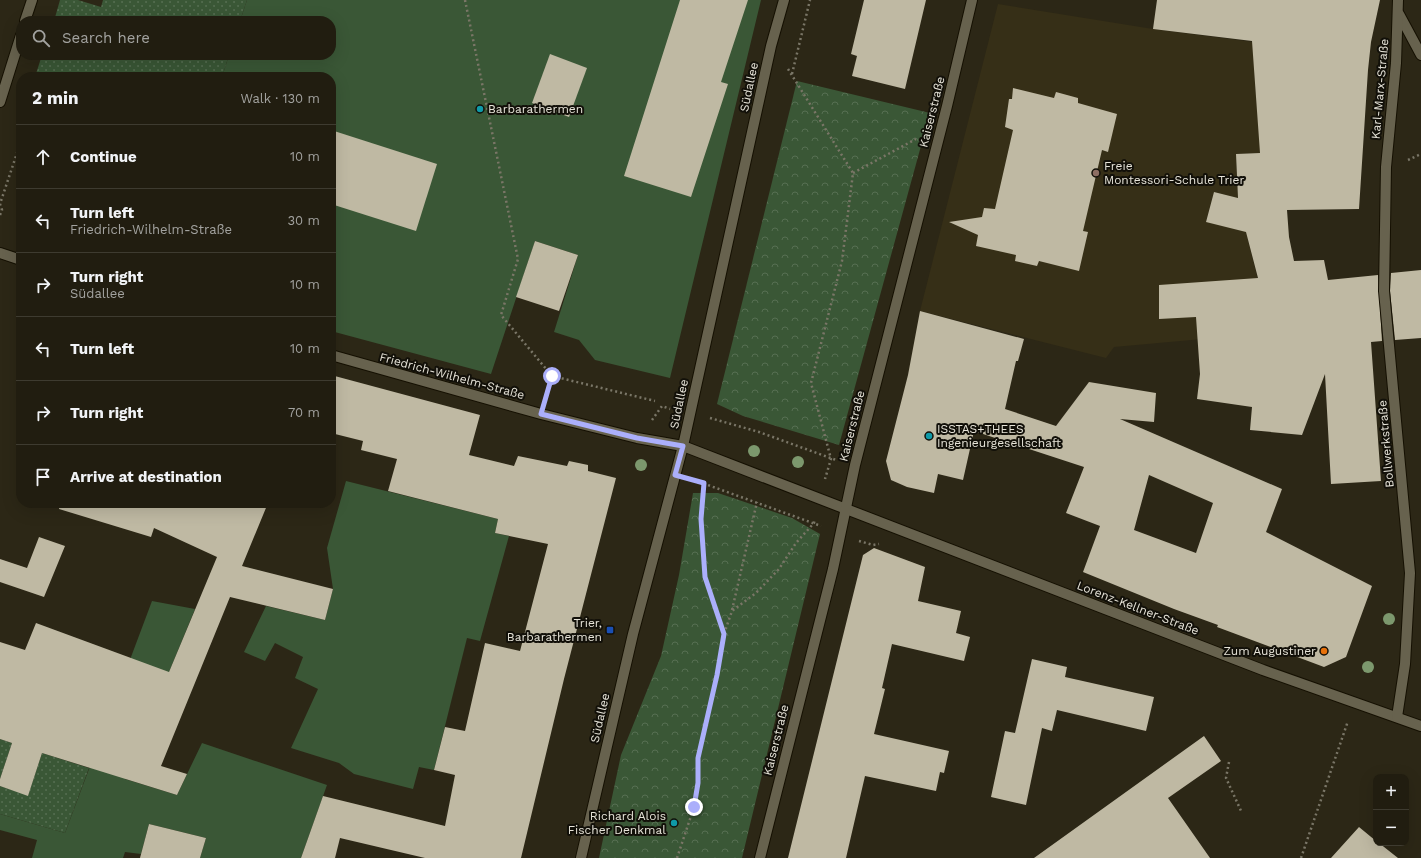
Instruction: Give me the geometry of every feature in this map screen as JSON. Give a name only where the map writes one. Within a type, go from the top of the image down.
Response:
[{"type":"street","points":[[27,16],[32,0]]},
{"type":"street","name":"Südallee","points":[[581,858],[633,634],[683,446],[771,46],[784,0]]},
{"type":"street","name":"Kaiserstraße","points":[[760,858],[834,570],[861,442],[942,126],[972,0]]},
{"type":"street","name":"Karl-Marx-Straße","points":[[1386,167],[1399,14],[1398,0]]},
{"type":"street","name":"Karl-Marx-Straße","points":[[1399,14],[1421,55]]},
{"type":"street","points":[[0,102],[16,51]]},
{"type":"street","name":"Bollwerkstraße","points":[[1386,167],[1384,291],[1410,573],[1405,664],[1397,717]]},
{"type":"street","points":[[0,253],[16,258]]},
{"type":"street","name":"Friedrich-Wilhelm-Straße","points":[[336,356],[541,414],[637,438],[683,446],[819,498]]},
{"type":"street","name":"Lorenz-Kellner-Straße","points":[[819,498],[1263,670],[1421,726]]},
{"type":"path","points":[[465,0],[518,259],[506,294],[501,315],[552,376],[655,401]]},
{"type":"path","points":[[732,611],[756,593],[779,569],[796,543],[814,523],[819,498],[831,459],[811,383],[842,261],[853,173],[792,75],[810,0]]},
{"type":"path","points":[[853,173],[942,126]]},
{"type":"path","points":[[1404,161],[1421,154]]},
{"type":"path","points":[[0,215],[2,210],[0,204],[16,156]]},
{"type":"path","points":[[541,414],[552,376]]},
{"type":"path","points":[[662,406],[759,432],[831,459]]},
{"type":"path","points":[[675,475],[704,483],[814,523],[823,528]]},
{"type":"path","points":[[704,483],[701,519],[705,577],[724,634]]},
{"type":"path","points":[[677,858],[694,807],[698,783],[698,758],[717,675],[724,634],[732,611],[757,502]]},
{"type":"path","points":[[862,543],[873,546],[880,544]]},
{"type":"path","points":[[1301,858],[1347,724],[1353,701]]},
{"type":"path","points":[[1229,762],[1226,778],[1242,812]]},
{"type":"shaded area","name":"Freie Montessori-Schule Trier","points":[[998,4],[1153,29],[1253,42],[1261,153],[1236,154],[1238,198],[1214,192],[1206,221],[1244,231],[1251,202],[1248,240],[1269,333],[1114,347],[1106,358],[920,311]]},
{"type":"green space","points":[[60,0],[78,0],[101,7],[103,0],[247,0],[242,16],[55,16]]},
{"type":"green space","points":[[247,0],[761,0],[670,378],[595,360],[579,340],[554,332],[578,255],[535,241],[491,374],[336,332],[336,72],[224,72],[227,60],[336,60],[336,16],[242,16]]},
{"type":"green space","points":[[40,60],[227,60],[224,72],[37,72]]},
{"type":"green space","points":[[797,81],[930,113],[839,445],[743,416],[717,404]]},
{"type":"green space","points":[[346,481],[498,519],[495,533],[509,536],[480,641],[467,638],[434,770],[419,767],[413,789],[354,774],[339,763],[291,748],[318,689],[295,678],[303,657],[275,643],[265,661],[244,652],[266,606],[325,620],[333,589],[327,548]]},
{"type":"green space","points":[[693,493],[718,493],[792,518],[820,534],[742,858],[599,858],[621,755],[661,656],[679,575]]},
{"type":"green space","points":[[152,601],[195,609],[125,779],[177,795],[202,743],[327,785],[301,858],[200,858],[206,838],[149,824],[141,854],[125,852],[123,858],[32,858],[37,840],[0,830],[0,814],[65,833]]},
{"type":"green space","points":[[0,739],[12,743],[0,779]]},
{"type":"green space","points":[[42,753],[89,768],[65,833],[0,814],[0,786],[28,795]]},
{"type":"building","points":[[680,0],[748,0],[721,82],[728,84],[691,197],[624,176]]},
{"type":"building","points":[[864,0],[926,0],[905,89],[852,76],[857,56],[851,54]]},
{"type":"building","points":[[1157,0],[1380,0],[1371,42],[1368,70],[1359,209],[1287,210],[1289,237],[1294,261],[1324,260],[1328,280],[1378,275],[1382,341],[1371,342],[1381,481],[1331,484],[1325,374],[1302,435],[1250,430],[1252,407],[1197,399],[1200,374],[1196,317],[1159,319],[1159,285],[1258,278],[1246,232],[1206,222],[1214,192],[1238,198],[1236,154],[1260,153],[1252,41],[1153,29]]},
{"type":"building","points":[[550,54],[587,68],[569,117],[532,103]]},
{"type":"building","points":[[1013,88],[1054,98],[1056,92],[1078,98],[1078,103],[1117,114],[1108,152],[1102,150],[1083,231],[1088,232],[1079,271],[1039,261],[1037,266],[1015,261],[1016,255],[976,246],[978,235],[949,222],[982,217],[984,208],[995,209],[1013,130],[1005,127],[1009,99],[1012,99]]},
{"type":"building","points":[[336,132],[437,164],[416,231],[336,206]]},
{"type":"building","points":[[535,241],[578,255],[559,311],[516,297]]},
{"type":"building","points":[[1421,270],[1421,338],[1395,340],[1390,291],[1391,273]]},
{"type":"building","points":[[920,311],[1024,339],[1018,361],[1016,361],[1005,409],[1056,426],[1089,382],[1156,393],[1154,422],[1120,419],[1282,489],[1266,532],[1372,586],[1346,657],[1324,667],[1217,627],[1218,625],[1083,572],[1100,526],[1066,513],[1084,467],[974,431],[963,480],[938,474],[934,493],[907,487],[891,480],[886,461],[908,375]],"holes":[[[1149,475],[1213,503],[1196,553],[1134,530]]]},
{"type":"building","points":[[336,376],[480,415],[469,455],[514,466],[518,456],[567,466],[569,461],[588,465],[588,471],[616,478],[564,679],[521,858],[425,858],[340,838],[335,858],[301,858],[323,796],[445,826],[455,775],[434,770],[445,727],[465,731],[485,643],[520,651],[548,544],[495,533],[498,519],[388,491],[397,459],[361,450],[363,441],[336,434]]},
{"type":"building","points":[[266,508],[242,566],[333,589],[325,620],[230,597],[161,766],[187,774],[177,795],[42,753],[28,796],[0,786],[0,779],[12,743],[0,739],[0,642],[25,650],[36,623],[169,672],[217,557],[154,528],[151,537],[59,509]]},
{"type":"building","points":[[39,537],[65,546],[44,597],[0,582],[0,559],[27,568]]},
{"type":"building","points":[[874,548],[925,567],[918,601],[961,611],[956,633],[970,637],[964,661],[892,644],[882,688],[885,689],[874,734],[949,751],[944,773],[940,772],[936,791],[865,776],[846,858],[788,858],[863,555]]},
{"type":"building","points":[[1032,659],[1067,667],[1065,677],[1154,697],[1146,731],[1057,710],[1052,731],[1042,728],[1026,805],[991,797],[1005,731],[1015,733]]},
{"type":"building","points":[[1204,736],[1221,761],[1168,798],[1210,858],[1034,858]]},
{"type":"building","points":[[149,824],[206,838],[200,858],[140,858]]},
{"type":"building","points":[[1359,827],[1373,839],[1373,846],[1383,846],[1398,858],[1331,858]]},
{"type":"place","name":"Barbarathermen","points":[[480,109]]},
{"type":"place","name":"Freie Montessori-Schule Trier","points":[[1096,173]]},
{"type":"place","name":"ISSTAS+THEES Ingenieurgesellschaft","points":[[929,436]]},
{"type":"place","name":"Trier, Barbarathermen","points":[[610,630]]},
{"type":"place","name":"Zum Augustiner","points":[[1324,651]]},
{"type":"place","name":"Richard Alois Fischer Denkmal","points":[[674,823]]},
{"type":"route","points":[[552,376],[547,388],[541,414],[637,438],[683,446],[675,475],[704,483],[701,519],[705,577],[724,634],[717,675],[698,758],[698,783],[694,807]]}]
